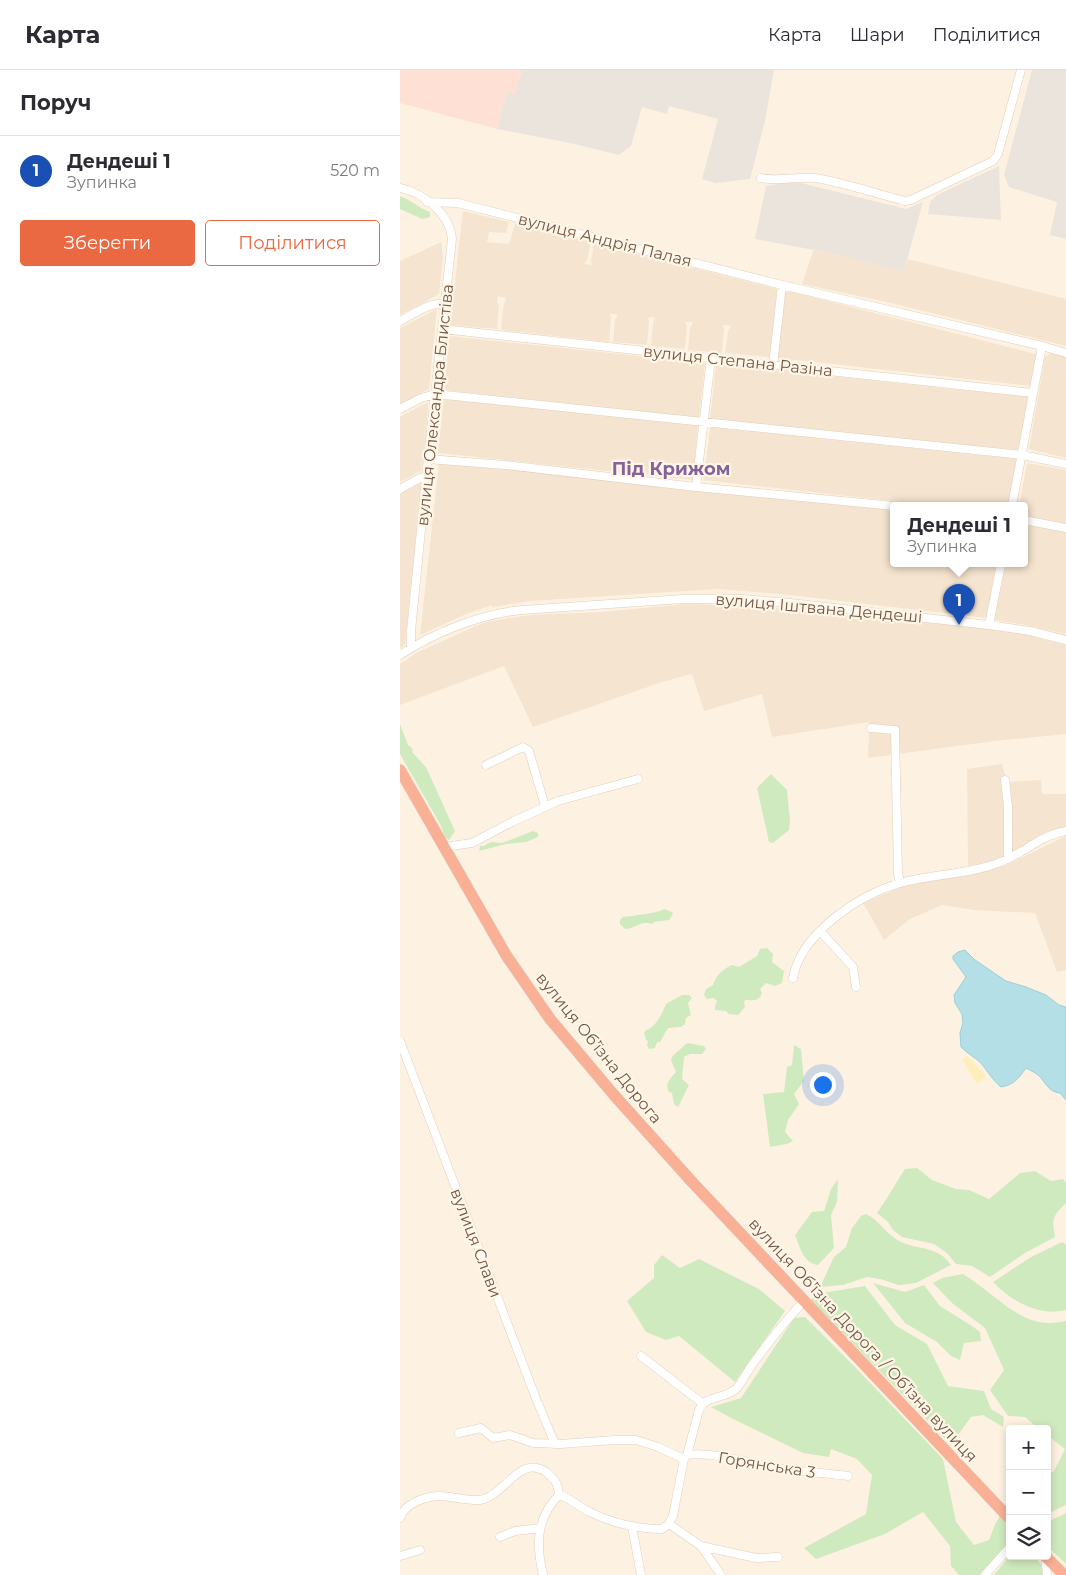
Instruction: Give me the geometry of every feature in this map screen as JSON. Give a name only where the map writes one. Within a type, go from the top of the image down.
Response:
[{"type":"highway","name":"вулиця Обʼїзна Дорога","points":[[400,770],[506,955],[546,1012],[614,1096],[693,1183]]},
{"type":"highway","name":"вулиця Обʼїзна Дорога / Обʼїзна вулиця","points":[[693,1183],[1007,1515]]},
{"type":"highway","points":[[1049,1560],[1064,1575]]},
{"type":"street","points":[[761,178],[767,180],[821,179],[905,201],[911,200],[993,161],[998,154],[1021,70]]},
{"type":"street","name":"вулиця Олександра Блистіва","points":[[400,188],[417,194],[427,202],[447,221],[452,232],[452,248],[411,630],[411,648]]},
{"type":"street","name":"вулиця Андрія Палая","points":[[427,202],[445,201],[458,203],[782,285],[1066,353]]},
{"type":"street","points":[[773,365],[782,285]]},
{"type":"street","points":[[400,321],[431,305],[445,304]]},
{"type":"street","name":"вулиця Степана Разіна","points":[[442,329],[1033,393]]},
{"type":"street","points":[[1013,502],[1042,346]]},
{"type":"street","points":[[696,487],[711,358]]},
{"type":"street","points":[[400,410],[421,398],[435,394],[1022,455],[1066,464]]},
{"type":"street","points":[[428,459],[505,465],[696,487],[890,506]]},
{"type":"street","points":[[400,489],[420,478],[427,477]]},
{"type":"street","points":[[1028,521],[1066,528]]},
{"type":"street","points":[[989,625],[1000,567]]},
{"type":"street","name":"вулиця Іштвана Дендеші","points":[[400,655],[411,648],[478,618],[504,612],[683,598],[765,600],[989,625],[1030,631],[1066,640]]},
{"type":"street","points":[[871,728],[895,730],[898,873],[900,883]]},
{"type":"street","points":[[486,765],[523,747],[529,750],[545,806]]},
{"type":"street","points":[[444,849],[472,843],[545,806],[638,779]]},
{"type":"street","points":[[1004,780],[1008,807],[1008,858]]},
{"type":"street","points":[[793,978],[794,970],[802,954],[820,931],[852,906],[900,883],[970,871],[999,863],[1048,836],[1066,830]]},
{"type":"street","points":[[820,931],[853,967],[856,987]]},
{"type":"street","name":"вулиця Слави","points":[[400,1041],[531,1386],[555,1444]]},
{"type":"street","points":[[559,1495],[572,1500],[590,1512],[632,1526],[662,1529],[669,1524],[673,1516],[686,1457],[702,1403],[726,1396],[735,1389],[804,1301]]},
{"type":"street","points":[[641,1356],[702,1403]]},
{"type":"street","points":[[459,1433],[481,1428],[493,1438],[510,1435],[533,1443],[555,1444],[636,1440],[686,1457]]},
{"type":"street","name":"Горянська 3","points":[[686,1457],[694,1454],[723,1457],[779,1468],[848,1476]]},
{"type":"street","points":[[400,1518],[401,1514],[413,1503],[428,1498],[439,1496],[480,1500],[499,1491],[518,1472],[527,1468],[545,1471],[558,1484],[559,1495],[549,1508],[540,1528],[538,1555],[543,1575]]},
{"type":"street","points":[[669,1524],[701,1546],[721,1575]]},
{"type":"street","points":[[632,1526],[641,1575]]},
{"type":"street","points":[[500,1537],[515,1531],[540,1528]]},
{"type":"street","points":[[701,1546],[756,1558],[778,1557]]},
{"type":"street","points":[[400,1556],[420,1550]]},
{"type":"street","points":[[985,1575],[1006,1551]]},
{"type":"street","points":[[1045,1560],[1047,1575]]},
{"type":"shaded area","points":[[400,70],[522,70],[515,94],[507,92],[497,129],[400,103]]},
{"type":"shaded area","points":[[522,70],[774,70],[765,121],[750,179],[716,183],[702,179],[718,119],[669,106],[667,114],[642,107],[631,146],[619,155],[570,143],[497,129],[507,92],[515,94]]},
{"type":"shaded area","points":[[1032,70],[1066,70],[1066,239],[1050,235],[1057,202],[1009,187],[1004,175]]},
{"type":"shaded area","points":[[999,166],[1001,220],[928,214],[930,202],[937,195]]},
{"type":"shaded area","points":[[793,181],[906,209],[923,202],[904,271],[814,249],[755,239],[766,186]]},
{"type":"shaded area","points":[[463,211],[509,222],[506,233],[489,232],[487,242],[509,244],[515,224],[591,242],[587,260],[584,264],[592,265],[594,243],[777,289],[770,357],[725,353],[728,331],[731,326],[723,325],[722,353],[688,350],[690,328],[693,322],[685,322],[687,326],[685,349],[651,346],[655,318],[652,317],[648,318],[647,345],[613,342],[615,319],[618,315],[614,314],[610,314],[609,342],[501,330],[506,298],[498,296],[497,329],[450,325]]},
{"type":"shaded area","points":[[441,242],[443,257],[439,294],[400,315],[400,261]]},
{"type":"shaded area","points":[[814,249],[904,271],[908,259],[1066,299],[1066,346],[887,302],[802,284]]},
{"type":"shaded area","points":[[785,290],[1036,354],[1031,386],[778,358]]},
{"type":"shaded area","points":[[437,309],[429,389],[400,405],[400,328]]},
{"type":"shaded area","points":[[449,336],[705,363],[699,418],[444,390]]},
{"type":"shaded area","points":[[1052,352],[1066,357],[1066,458],[1029,449],[1045,357]]},
{"type":"shaded area","points":[[716,364],[1028,397],[1019,450],[710,419]]},
{"type":"shaded area","points":[[444,398],[698,425],[693,480],[438,453]]},
{"type":"shaded area","points":[[428,402],[426,437],[421,471],[400,482],[400,417]]},
{"type":"shaded area","points":[[710,427],[1017,459],[1009,502],[901,502],[704,480]]},
{"type":"shaded area","points":[[439,463],[501,467],[890,510],[890,567],[996,567],[987,618],[781,594],[717,589],[530,601],[492,607],[492,605],[464,615],[420,635]]},
{"type":"shaded area","points":[[1027,463],[1066,470],[1066,524],[1028,518],[1028,502],[1020,502]]},
{"type":"shaded area","points":[[421,483],[405,645],[400,648],[400,494]]},
{"type":"shaded area","points":[[1028,525],[1066,532],[1066,634],[994,620],[1005,567],[1028,567]]},
{"type":"shaded area","points":[[686,604],[761,606],[859,617],[973,626],[1032,634],[1066,643],[1066,734],[995,741],[868,758],[869,722],[772,737],[762,694],[704,711],[692,674],[662,682],[533,727],[504,666],[400,705],[400,664],[416,653],[490,621],[531,615],[602,612]]},
{"type":"shaded area","points":[[1002,764],[1007,782],[1041,780],[1042,794],[1066,794],[1066,828],[999,859],[968,866],[967,769]]},
{"type":"shaded area","points":[[1066,836],[1066,970],[1057,972],[1035,913],[974,910],[942,905],[910,919],[884,940],[863,903],[899,888],[929,880],[1002,867]]},
{"type":"green space","points":[[400,196],[430,212],[430,217],[422,219],[400,209]]},
{"type":"green space","points":[[400,724],[408,745],[426,767],[455,831],[449,840],[445,837],[440,824],[400,754]]},
{"type":"green space","points":[[771,774],[787,790],[790,821],[789,830],[773,843],[769,842],[757,788]]},
{"type":"green space","points":[[533,831],[538,833],[538,837],[526,842],[506,844],[479,851],[480,846],[491,842],[502,843]]},
{"type":"green space","points":[[664,909],[673,914],[669,920],[652,924],[644,923],[625,929],[620,924],[620,920],[623,917]]},
{"type":"green space","points":[[767,948],[773,954],[772,962],[784,971],[782,983],[775,986],[766,983],[760,989],[762,993],[759,998],[745,1000],[745,1007],[738,1015],[715,1010],[717,1001],[714,998],[707,999],[704,995],[706,989],[713,985],[718,975],[726,968],[732,965],[739,967],[757,956],[760,949]]},
{"type":"green space","points":[[682,995],[689,995],[692,998],[688,1003],[691,1015],[686,1018],[685,1024],[681,1027],[668,1028],[660,1042],[657,1042],[655,1048],[649,1049],[644,1033],[656,1023],[666,1004]]},
{"type":"green space","points":[[688,1043],[704,1046],[706,1049],[702,1054],[690,1054],[684,1057],[682,1079],[689,1085],[678,1107],[674,1104],[672,1093],[669,1092],[667,1086],[676,1072],[671,1059]]},
{"type":"green space","points":[[794,1045],[801,1049],[804,1081],[794,1094],[799,1104],[788,1120],[785,1132],[793,1141],[770,1147],[763,1094],[784,1092],[787,1067],[792,1065]]},
{"type":"green space","points":[[917,1168],[932,1180],[956,1189],[969,1190],[989,1199],[1020,1173],[1035,1171],[1051,1181],[1063,1179],[1066,1183],[1066,1203],[1054,1218],[1055,1237],[1025,1253],[990,1277],[972,1266],[956,1264],[947,1253],[934,1244],[902,1237],[877,1213],[905,1169]]},
{"type":"green space","points":[[838,1179],[837,1202],[831,1215],[834,1248],[818,1265],[813,1264],[805,1258],[795,1235],[812,1212],[824,1211],[831,1189]]},
{"type":"green space","points":[[866,1214],[899,1241],[934,1251],[951,1265],[916,1283],[899,1285],[867,1277],[843,1285],[820,1287],[834,1257],[846,1247],[852,1228],[861,1216]]},
{"type":"green space","points":[[1062,1242],[1066,1244],[1066,1310],[1046,1311],[1026,1306],[1008,1295],[993,1282],[1031,1257]]},
{"type":"green space","points":[[662,1255],[680,1268],[699,1259],[759,1289],[785,1311],[735,1382],[679,1336],[666,1340],[646,1332],[627,1301],[654,1278],[654,1265]]},
{"type":"green space","points":[[963,1274],[1025,1317],[1042,1323],[1066,1321],[1066,1505],[1051,1512],[1051,1473],[1054,1471],[1065,1449],[1051,1438],[1051,1425],[1034,1425],[1025,1417],[1008,1416],[990,1390],[1004,1370],[985,1328],[952,1303],[933,1283],[942,1278]]},
{"type":"green space","points":[[873,1283],[905,1292],[924,1285],[940,1306],[980,1332],[981,1341],[964,1343],[960,1360],[951,1356],[937,1342],[905,1323]]},
{"type":"green space","points":[[865,1286],[895,1325],[927,1344],[948,1386],[984,1391],[991,1409],[1004,1417],[1003,1427],[983,1415],[971,1417],[951,1445],[811,1300],[816,1294]]},
{"type":"green space","points":[[805,1317],[943,1459],[956,1522],[974,1545],[989,1540],[1000,1516],[1006,1524],[1006,1548],[982,1575],[959,1575],[951,1566],[950,1546],[923,1512],[885,1534],[816,1559],[804,1548],[866,1514],[872,1475],[857,1459],[831,1449],[829,1457],[803,1453],[711,1407],[741,1398],[794,1318]]},
{"type":"green space","points":[[1066,1513],[1066,1564],[1051,1550],[1051,1520]]},
{"type":"green space","points":[[1006,1560],[1037,1560],[1041,1565],[1043,1575],[994,1575]]},
{"type":"sand","points":[[967,1056],[986,1076],[977,1084],[962,1060]]},
{"type":"water","points":[[965,950],[975,960],[1006,981],[1046,995],[1059,1005],[1066,1007],[1066,1100],[1060,1093],[1052,1091],[1038,1075],[1026,1068],[1016,1081],[1001,1087],[980,1062],[961,1047],[962,1014],[955,1003],[954,995],[966,977],[953,959],[953,956]]},
{"type":"place","name":"Дендеші 1","points":[[959,625]]},
{"type":"district","name":"Під Крижом","points":[[671,469]]}]
